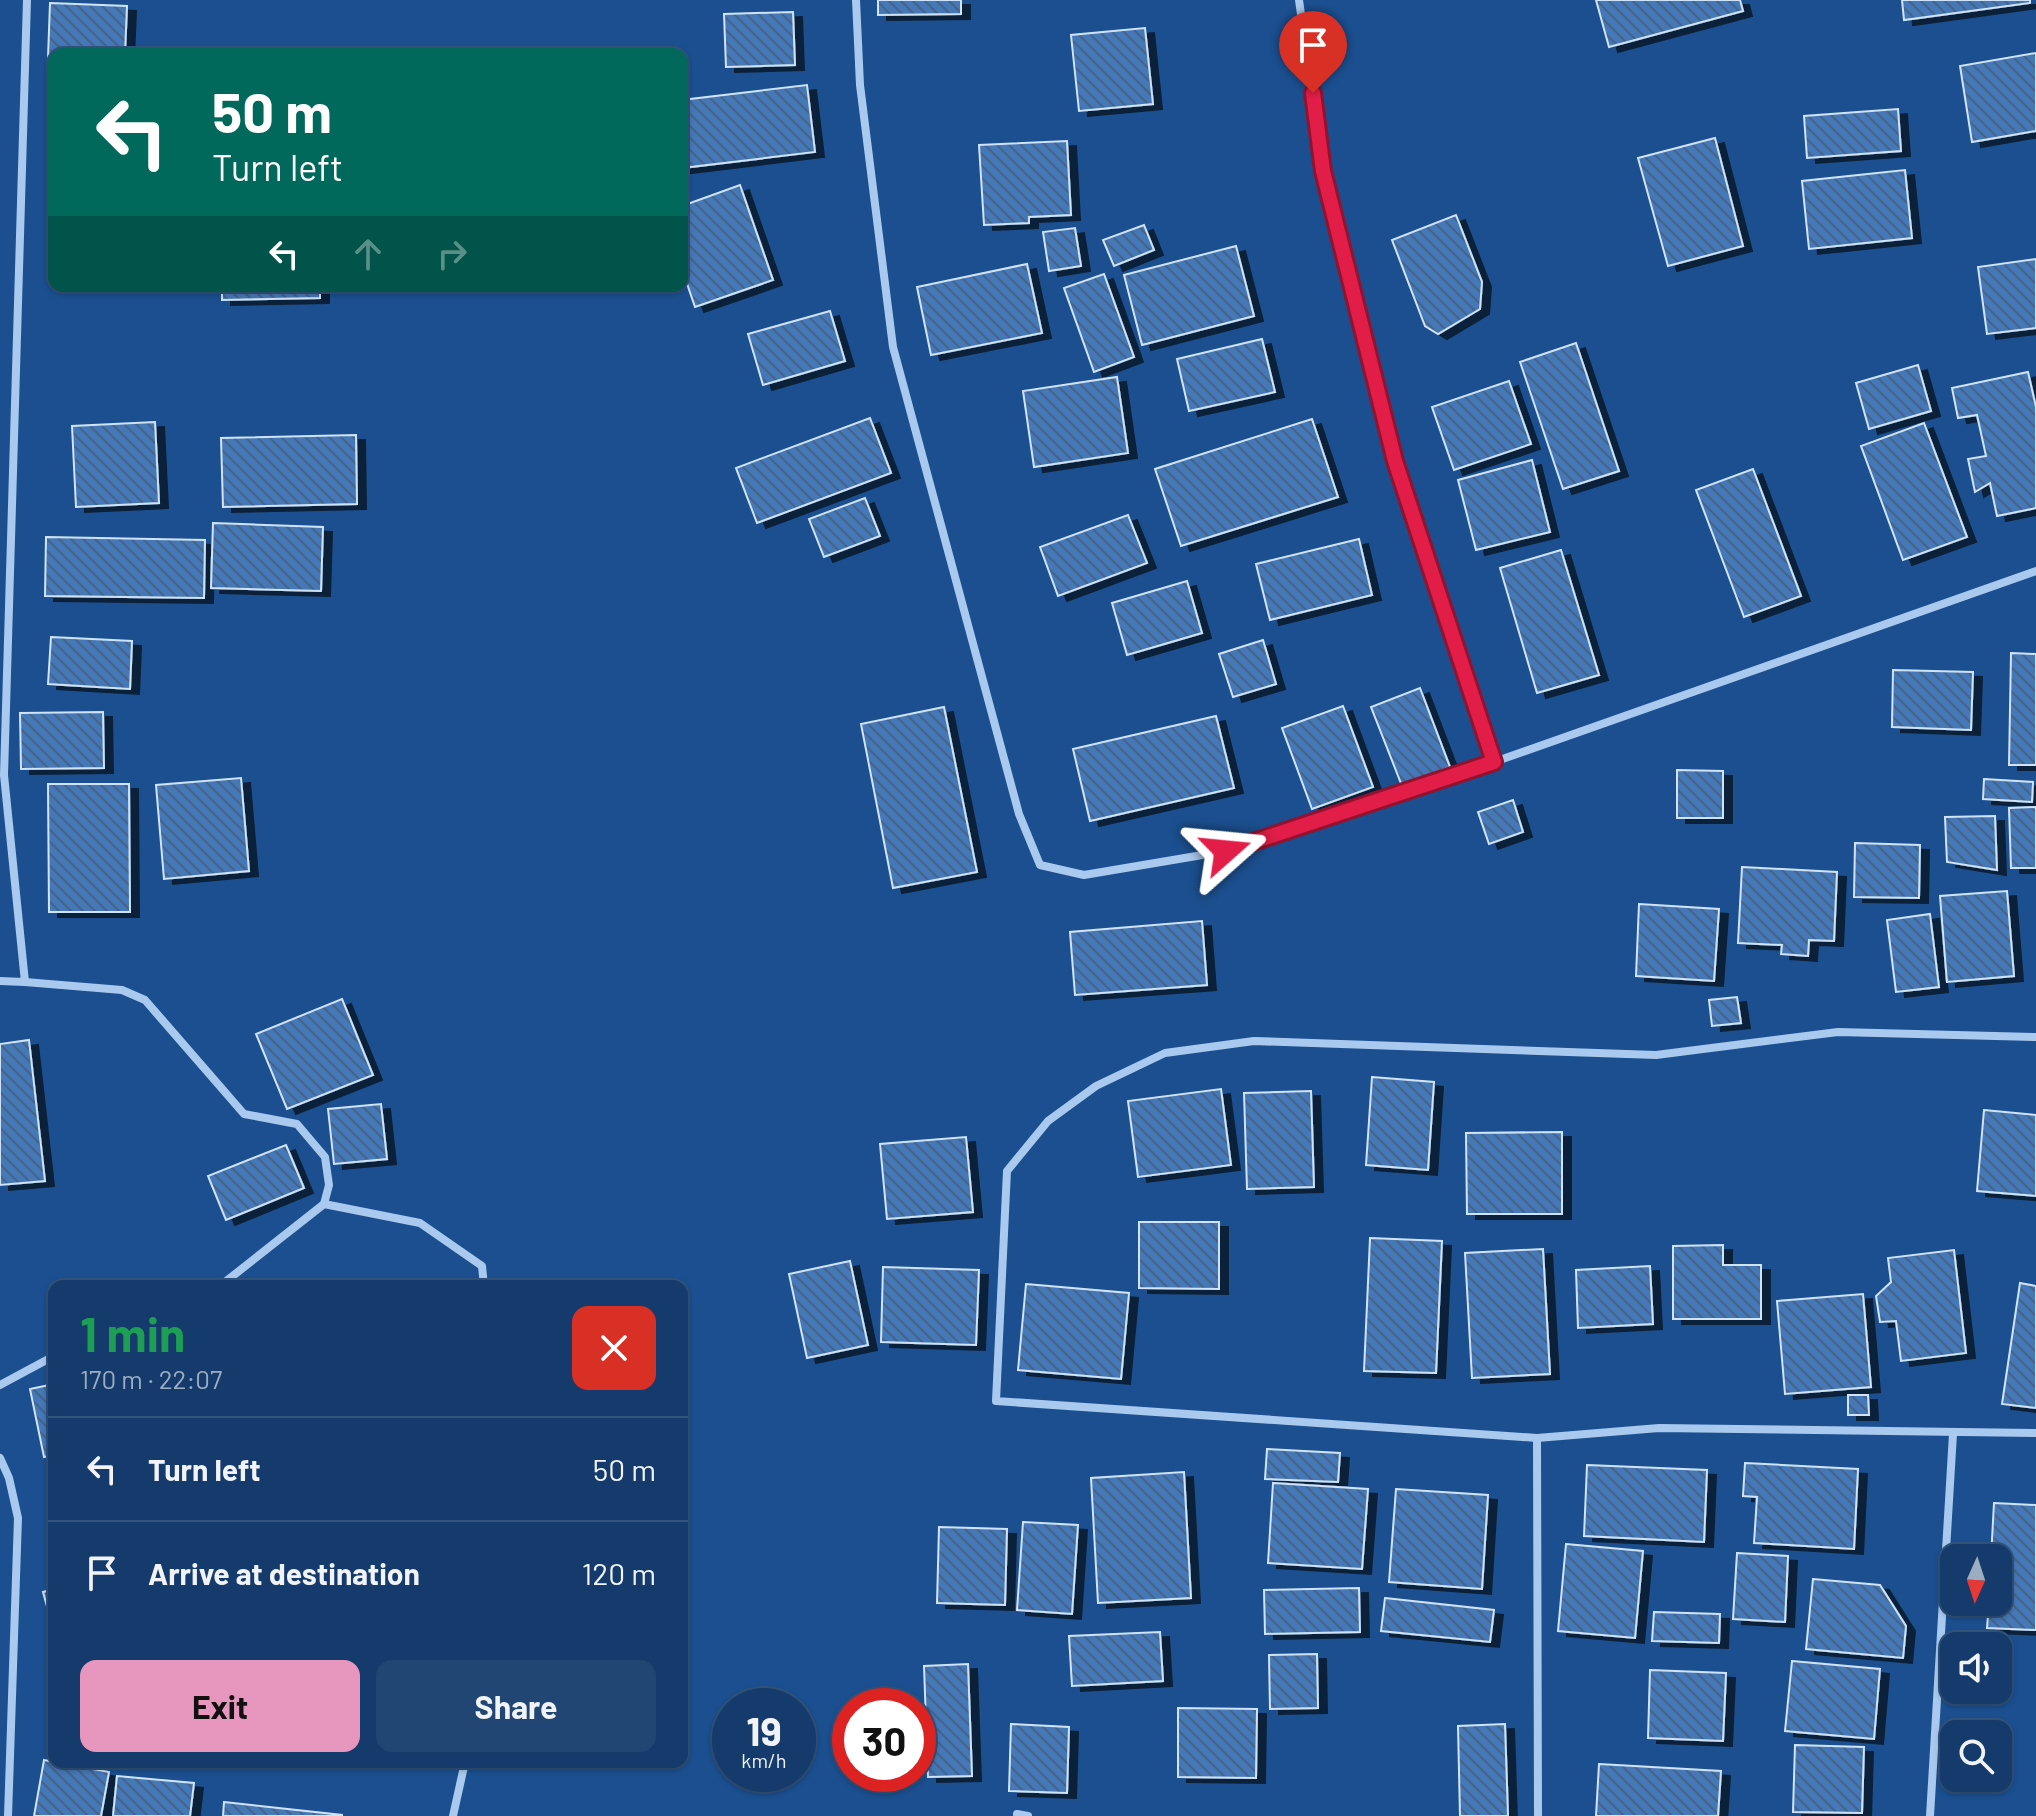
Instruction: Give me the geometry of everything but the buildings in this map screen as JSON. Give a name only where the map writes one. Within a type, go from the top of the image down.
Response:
[{"type":"street","points":[[25,982],[4,775],[4,555],[19,335],[27,0]]},
{"type":"street","points":[[856,0],[860,85],[893,347],[1019,814],[1040,865],[1084,875],[1226,851],[1494,762],[2036,571]]},
{"type":"street","points":[[1299,0],[1323,171],[1395,461],[1494,762]]},
{"type":"street","points":[[0,981],[122,990],[145,1000],[244,1114],[297,1124],[325,1157],[329,1185],[324,1204],[228,1280]]},
{"type":"street","points":[[2036,1037],[1838,1032],[1656,1055],[1254,1041],[1165,1053],[1096,1086],[1048,1121],[1007,1171],[996,1401],[1537,1438],[1659,1428],[2036,1433]]},
{"type":"street","points":[[324,1204],[420,1223],[482,1266],[483,1280]]},
{"type":"street","points":[[0,1385],[48,1359]]},
{"type":"street","points":[[1930,1816],[1953,1434]]},
{"type":"street","points":[[1537,1438],[1538,1816]]},
{"type":"street","points":[[0,1458],[9,1478],[18,1518],[8,1816]]},
{"type":"street","points":[[453,1816],[464,1768]]},
{"type":"street","points":[[1017,1814],[1028,1816]]},
{"type":"route","points":[[1226,851],[1494,762],[1395,461],[1323,171],[1313,93]]}]
